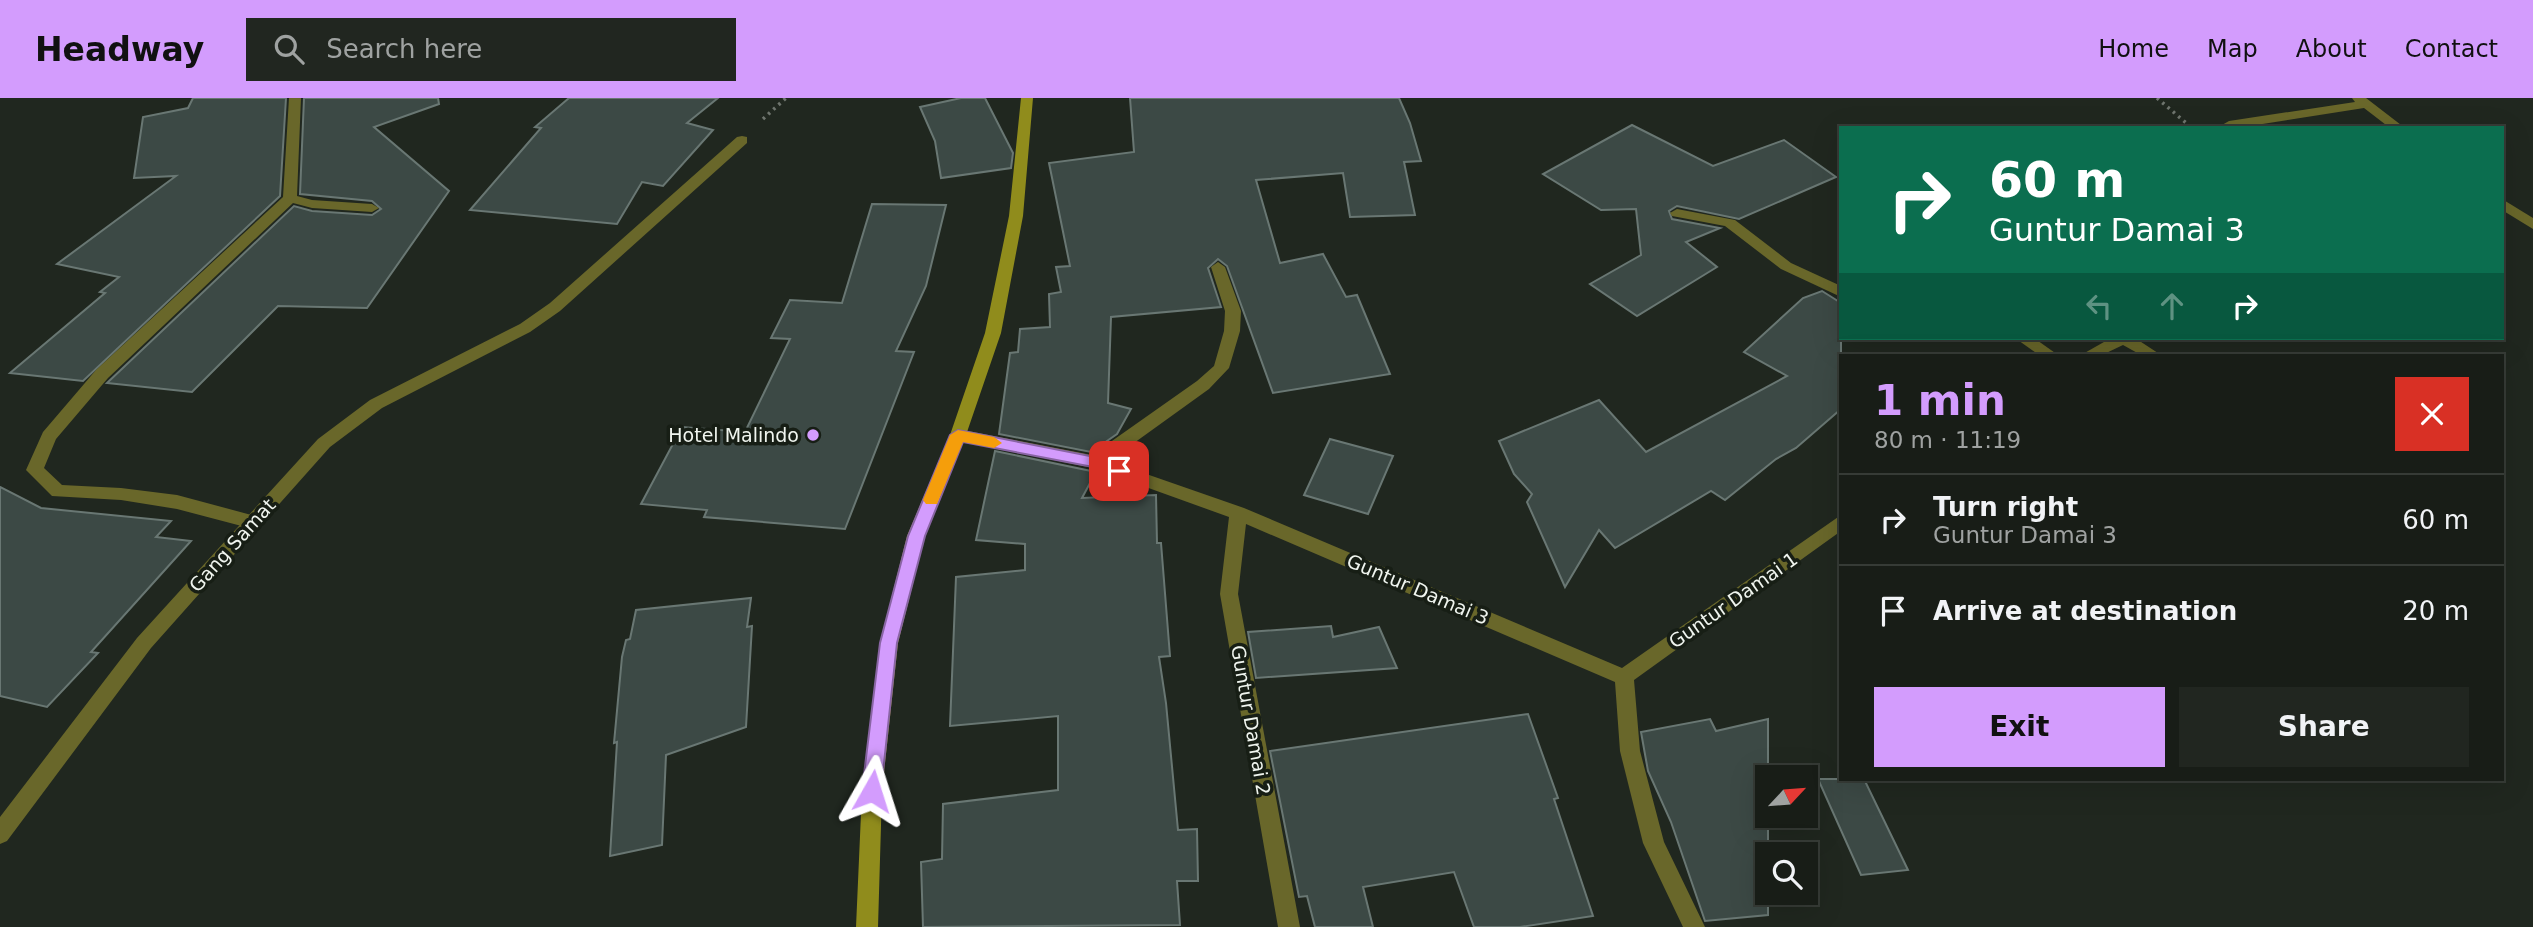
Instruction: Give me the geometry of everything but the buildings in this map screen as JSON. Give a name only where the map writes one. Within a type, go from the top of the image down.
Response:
[{"type":"main road","points":[[867,927],[872,791],[889,643],[916,536],[958,435],[993,333],[1016,216],[1027,98]]},
{"type":"street","points":[[253,522],[177,502],[121,494],[58,491],[34,470],[49,436],[102,374],[290,198],[295,98]]},
{"type":"street","points":[[2229,125],[2362,101],[2396,126]]},
{"type":"street","name":"Gang Samat","points":[[0,834],[144,643],[324,443],[376,404],[525,328],[555,307],[742,139]]},
{"type":"street","points":[[290,198],[312,204],[372,208]]},
{"type":"street","points":[[2504,205],[2533,225]]},
{"type":"street","points":[[1677,214],[1730,223],[1786,266],[1839,291]]},
{"type":"street","points":[[1095,462],[1203,385],[1221,368],[1233,331],[1233,311],[1219,267]]},
{"type":"street","points":[[2026,340],[2048,354]]},
{"type":"street","points":[[2092,354],[2119,340]]},
{"type":"street","points":[[2126,340],[2150,354]]},
{"type":"street","name":"Guntur Damai 3","points":[[958,435],[1095,462],[1238,513],[1624,677]]},
{"type":"street","name":"Guntur Damai 2","points":[[1238,513],[1229,594],[1289,927]]},
{"type":"street","name":"Guntur Damai 1","points":[[1624,677],[1839,523]]},
{"type":"street","points":[[1624,677],[1630,751],[1654,843],[1694,927]]},
{"type":"path","points":[[2157,98],[2190,126]]},
{"type":"slow traffic","points":[[931,500],[958,435],[994,443]]},
{"type":"place","name":"Hotel Malindo","points":[[813,435]]},
{"type":"route","points":[[872,791],[889,643],[916,536],[958,435],[1095,462],[1119,471]]}]
